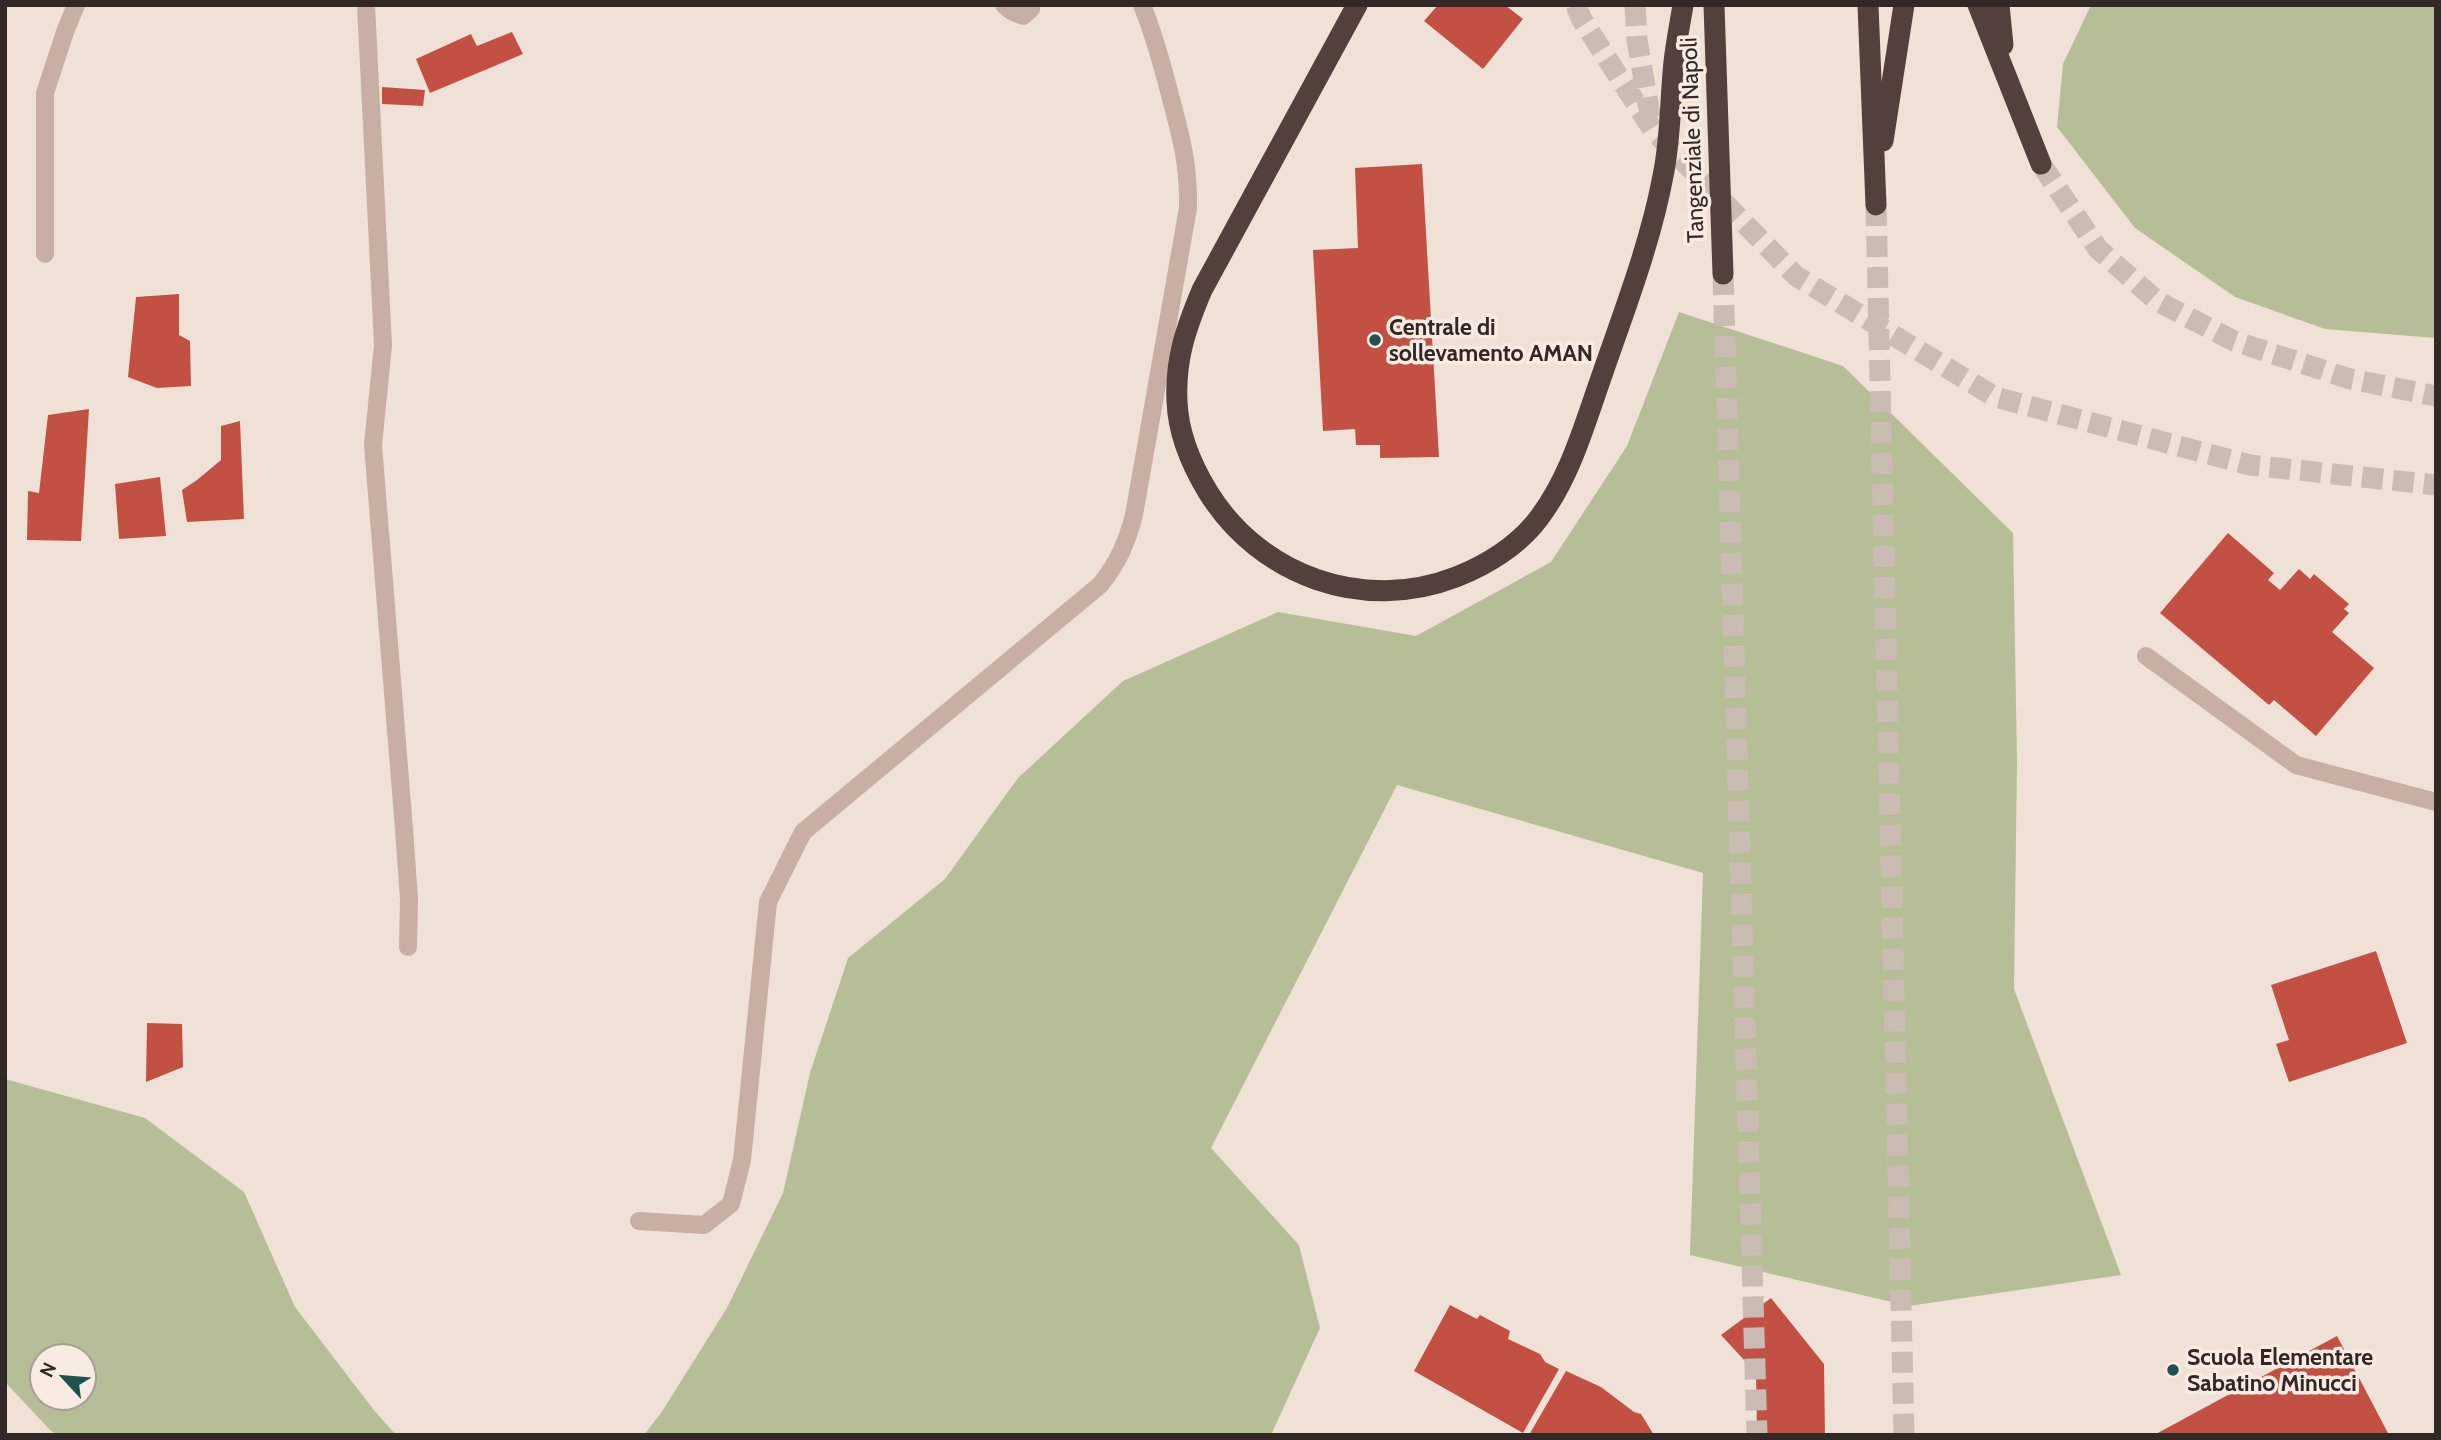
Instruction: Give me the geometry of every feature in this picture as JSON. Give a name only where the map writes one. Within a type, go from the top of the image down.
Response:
[{"type":"highway","points":[[1357,5],[1202,290],[1188,324],[1178,360],[1177,403],[1183,439],[1195,470],[1216,505],[1239,532],[1280,563],[1318,581],[1349,588],[1382,591],[1413,590],[1479,568],[1509,548],[1538,520],[1561,482],[1579,441],[1654,219],[1664,174],[1682,5]]},
{"type":"highway","name":"Tangenziale di Napoli","points":[[1714,5],[1723,274]]},
{"type":"highway","points":[[1868,5],[1876,198],[1904,5]]},
{"type":"highway","points":[[1978,5],[2041,164]]},
{"type":"highway","points":[[1999,5],[2000,30],[2022,121]]},
{"type":"lane","points":[[45,254],[45,93],[76,5]]},
{"type":"lane","points":[[366,5],[383,345],[373,445],[406,852],[408,947]]},
{"type":"lane","points":[[1004,5],[1011,12],[1023,16],[1031,9],[1031,5]]},
{"type":"lane","points":[[639,1221],[704,1225],[730,1204],[742,1160],[768,902],[803,832],[1100,584],[1113,570],[1126,545],[1134,515],[1188,208],[1189,181],[1186,157],[1154,35],[1142,5]]},
{"type":"lane","points":[[2146,656],[2296,765],[2436,802]]},
{"type":"green space","points":[[2091,5],[2436,5],[2436,338],[2325,329],[2235,297],[2135,228],[2057,127],[2063,64]]},
{"type":"green space","points":[[1679,312],[1843,366],[2013,533],[2017,761],[2014,989],[2121,1275],[1909,1306],[1690,1255],[1703,873],[1397,785],[1211,1148],[1299,1245],[1320,1328],[1271,1435],[644,1435],[661,1413],[727,1308],[783,1193],[810,1073],[848,958],[945,879],[1018,778],[1123,681],[1278,612],[1416,636],[1551,562],[1627,446]]},
{"type":"green space","points":[[5,1079],[145,1118],[244,1192],[295,1307],[396,1435],[58,1435],[33,1412],[98,1412],[98,1342],[28,1342],[28,1406],[5,1382]]},
{"type":"building","points":[[1438,5],[1505,5],[1523,19],[1483,69],[1424,21]]},
{"type":"building","points":[[512,32],[523,54],[430,93],[416,59],[471,34],[477,46]]},
{"type":"building","points":[[382,87],[425,90],[423,106],[382,104]]},
{"type":"building","name":"Centrale di sollevamento AMAN","points":[[1422,164],[1439,457],[1380,458],[1380,445],[1356,445],[1355,429],[1323,431],[1313,250],[1358,248],[1355,168]]},
{"type":"building","points":[[179,294],[179,335],[190,341],[191,386],[157,388],[128,377],[136,297]]},
{"type":"building","points":[[89,409],[81,541],[27,540],[28,491],[39,493],[48,415]]},
{"type":"building","points":[[240,421],[244,519],[187,522],[182,490],[221,460],[221,426]]},
{"type":"building","points":[[160,477],[166,536],[119,539],[115,484]]},
{"type":"building","points":[[2228,533],[2274,573],[2268,580],[2280,590],[2299,569],[2310,579],[2314,574],[2349,604],[2344,609],[2349,613],[2332,632],[2374,668],[2316,736],[2274,700],[2269,705],[2160,613]]},
{"type":"building","points":[[2376,951],[2407,1043],[2289,1082],[2276,1044],[2289,1040],[2271,985]]},
{"type":"building","points":[[147,1023],[182,1024],[183,1067],[146,1082]]},
{"type":"building","points":[[1771,1298],[1824,1364],[1825,1435],[1757,1435],[1756,1373],[1721,1335]]},
{"type":"building","points":[[1450,1305],[1477,1319],[1480,1315],[1510,1331],[1508,1339],[1540,1354],[1545,1362],[1559,1369],[1523,1433],[1414,1371]]},
{"type":"building","points":[[2337,1336],[2389,1435],[2154,1435]]},
{"type":"building","points":[[1566,1371],[1601,1387],[1634,1412],[1641,1414],[1654,1435],[1529,1435]]},
{"type":"tunnel","points":[[1576,5],[1581,18],[1653,130],[1796,276],[1995,397],[2250,465],[2436,485]]},
{"type":"tunnel","points":[[1635,5],[1637,40],[1651,121]]},
{"type":"tunnel","points":[[2041,164],[2098,249],[2157,301],[2234,341],[2350,379],[2436,396]]},
{"type":"tunnel","points":[[1876,205],[1904,1435]]},
{"type":"tunnel","points":[[1723,274],[1757,1435]]},
{"type":"place","name":"Centrale di sollevamento AMAN","points":[[1375,340]]},
{"type":"place","name":"Scuola Elementare Sabatino Minucci","points":[[2173,1370]]}]
